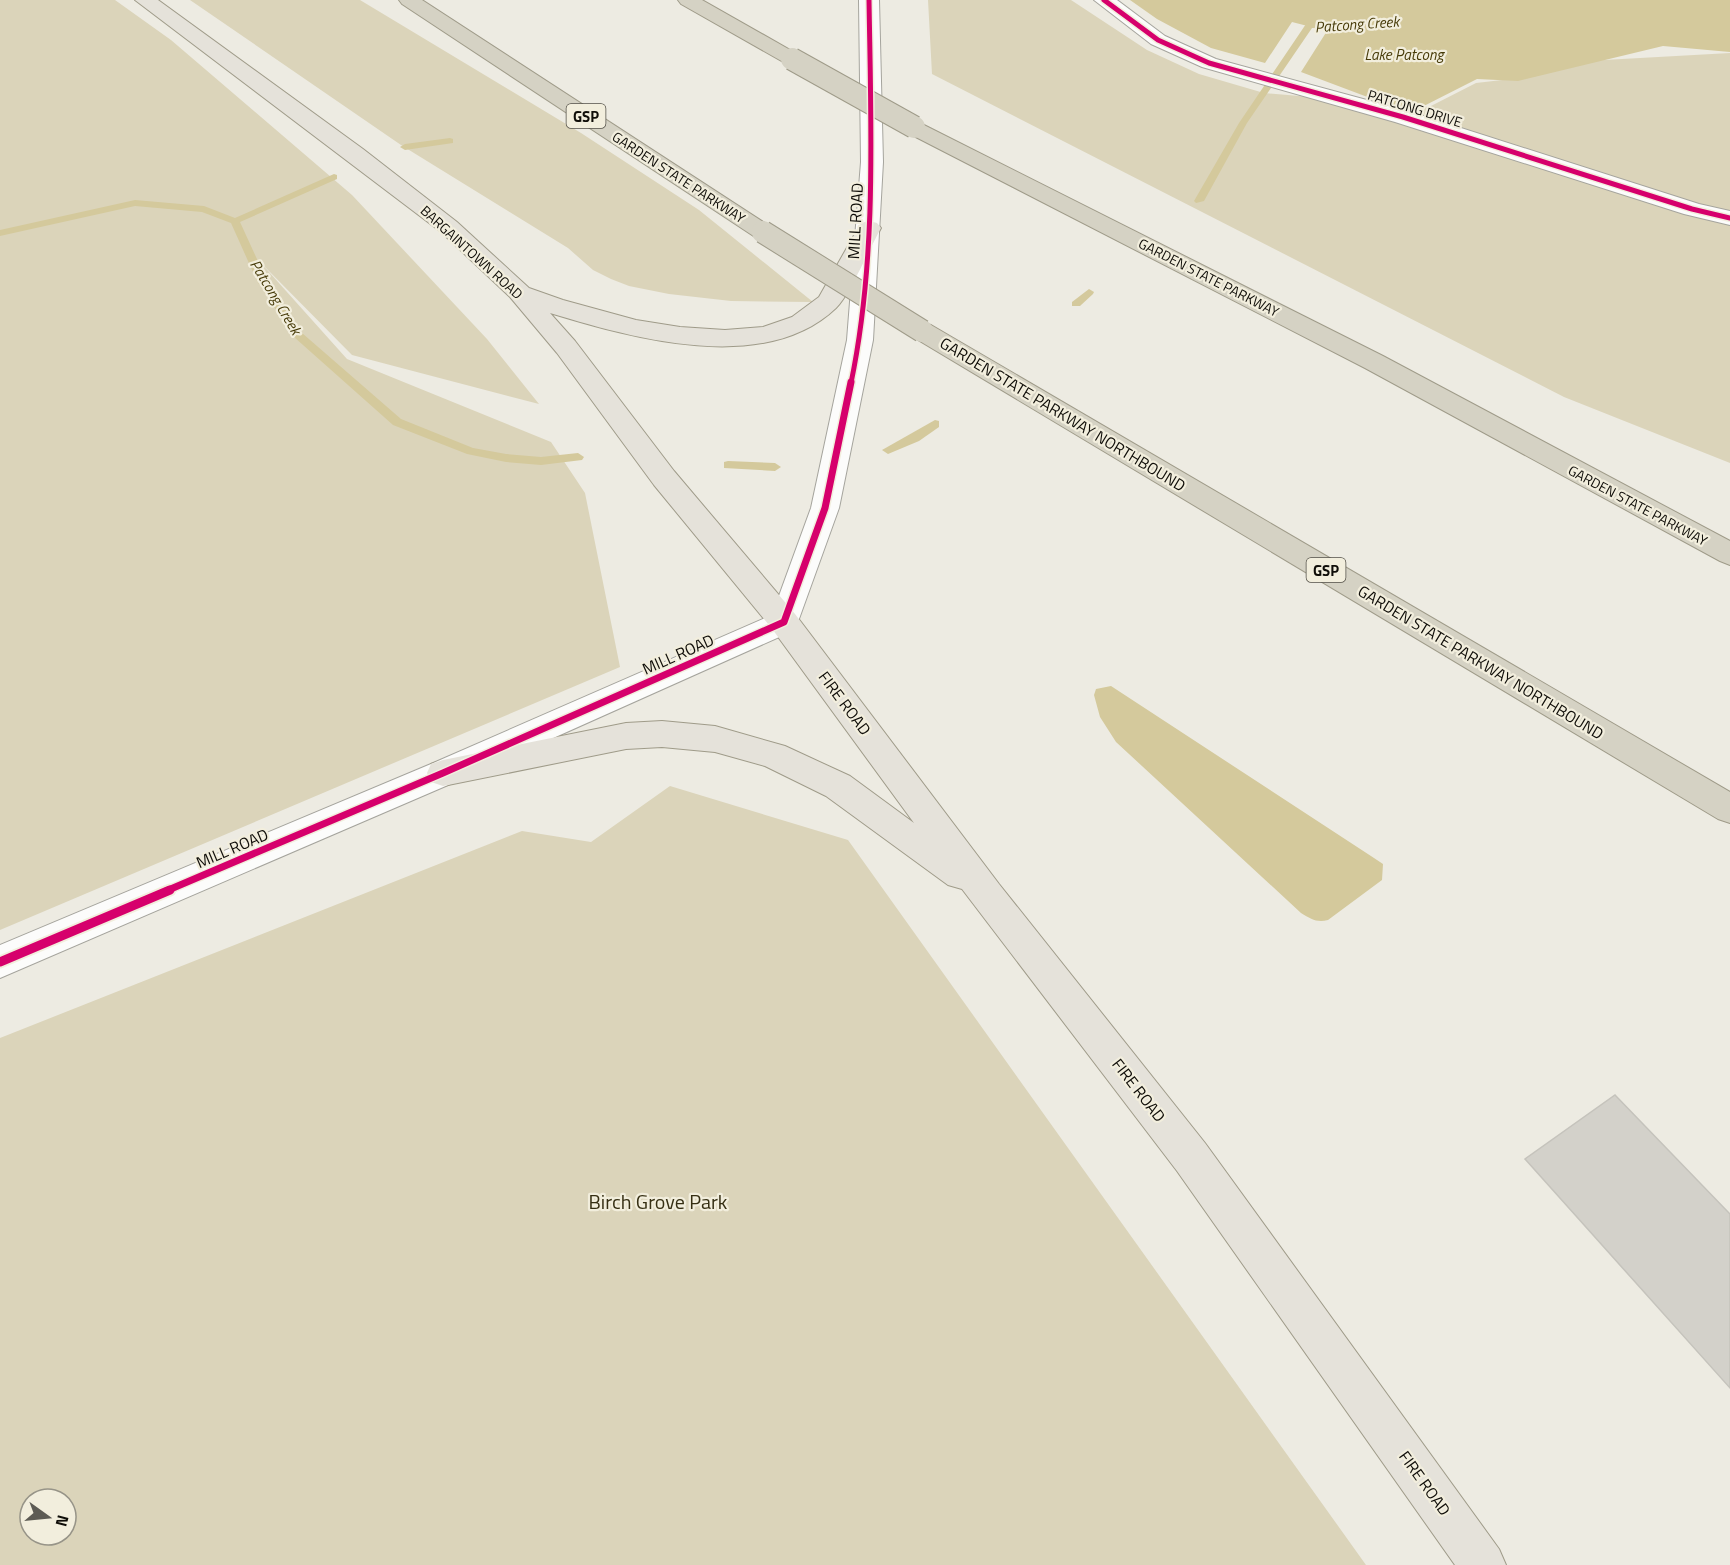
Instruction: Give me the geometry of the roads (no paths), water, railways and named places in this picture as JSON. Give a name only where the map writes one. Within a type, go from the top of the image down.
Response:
[{"type":"highway","name":"GARDEN STATE PARKWAY","points":[[409,0],[763,232],[922,331]]},
{"type":"highway","name":"GARDEN STATE PARKWAY","points":[[688,0],[914,126],[1374,362],[1730,554]]},
{"type":"highway","name":"GARDEN STATE PARKWAY NORTHBOUND","points":[[922,331],[1730,809]]},
{"type":"main road","name":"BARGAINTOWN ROAD","points":[[145,0],[409,195],[461,238],[519,292],[566,347],[703,527],[784,622]]},
{"type":"main road","points":[[519,292],[580,314],[672,335],[729,337],[771,333],[801,323],[822,311],[829,303],[869,228]]},
{"type":"main road","name":"FIRE ROAD","points":[[784,622],[987,895],[1198,1166],[1483,1565]]},
{"type":"main road","points":[[443,773],[626,736],[676,735],[722,741],[773,755],[838,786],[987,895]]},
{"type":"street","name":"MILL ROAD","points":[[0,962],[443,773],[784,622],[825,508],[860,340],[872,162],[869,0]]},
{"type":"street","name":"PATCONG DRIVE","points":[[1104,0],[1158,40],[1209,63],[1403,117],[1692,209],[1730,218]]},
{"type":"water","name":"Lake Patcong","points":[[1130,0],[1730,0],[1730,52],[1663,46],[1518,81],[1477,79],[1410,113],[1301,72],[1327,31],[1292,22],[1265,63],[1211,48],[1157,19]]},
{"type":"water","points":[[1111,686],[1383,864],[1382,880],[1328,920],[1314,920],[1301,913],[1116,742],[1100,717],[1094,695],[1096,689]]},
{"type":"waterway","name":"Patcong Creek","points":[[1199,201],[1243,123],[1309,26],[1326,25]]},
{"type":"waterway","points":[[405,147],[450,141]]},
{"type":"waterway","points":[[235,221],[334,177]]},
{"type":"waterway","name":"Patcong Creek","points":[[0,233],[135,203],[204,209],[235,221]]},
{"type":"waterway","name":"Patcong Creek","points":[[235,221],[262,281],[298,335],[397,422],[471,451],[506,458],[541,461],[578,457]]},
{"type":"waterway","name":"Patcong Creek","points":[[1076,304],[1089,292]]},
{"type":"waterway","name":"Patcong Creek","points":[[888,450],[915,438],[935,424]]},
{"type":"waterway","name":"Patcong Creek","points":[[728,465],[775,467]]},
{"type":"park label","name":"Birch Grove Park","points":[[658,1201]]}]
